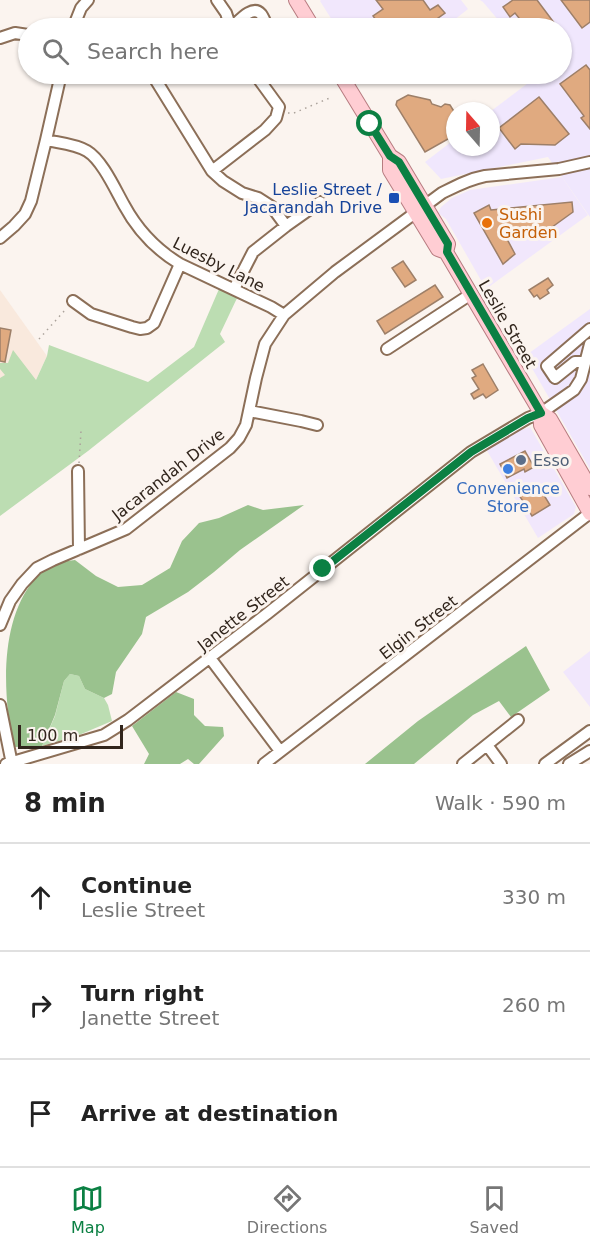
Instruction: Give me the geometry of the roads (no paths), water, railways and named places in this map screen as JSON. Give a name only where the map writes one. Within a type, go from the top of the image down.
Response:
[{"type":"main road","points":[[296,0],[307,18]]},
{"type":"main road","name":"Leslie Street","points":[[346,84],[390,156],[399,162],[420,209],[448,244],[447,252],[471,294],[541,413],[550,419],[590,488]]},
{"type":"main road","name":"Leslie Street","points":[[541,413],[541,425],[590,513]]},
{"type":"street","points":[[76,18],[88,0]]},
{"type":"street","points":[[217,0],[228,18]]},
{"type":"street","points":[[243,18],[250,12],[257,11],[263,18]]},
{"type":"street","points":[[0,38],[18,33]]},
{"type":"street","points":[[0,238],[25,214],[36,186],[59,84]]},
{"type":"street","points":[[158,84],[212,171],[223,182],[272,207],[285,226]]},
{"type":"street","points":[[212,171],[276,118],[279,107],[262,84]]},
{"type":"street","name":"Luesby Lane","points":[[46,140],[74,146],[88,152],[102,167],[140,231],[155,247],[180,264],[284,315]]},
{"type":"street","name":"Jacarandah Drive","points":[[0,625],[10,601],[22,584],[38,568],[126,529],[230,448],[246,425],[265,344],[284,315],[335,272],[442,192],[473,178],[559,169],[590,162]]},
{"type":"street","points":[[234,289],[253,252],[320,202]]},
{"type":"street","points":[[73,301],[91,314],[132,327],[147,328],[154,323],[180,264]]},
{"type":"street","points":[[387,349],[471,294]]},
{"type":"street","points":[[585,362],[575,362],[555,378],[547,366],[590,329]]},
{"type":"street","name":"Janette Street","points":[[10,763],[104,735],[128,720],[471,452],[528,418],[541,413],[574,390],[581,379],[590,344]]},
{"type":"street","points":[[249,411],[317,425]]},
{"type":"street","points":[[78,471],[79,549]]},
{"type":"street","name":"Elgin Street","points":[[264,764],[590,513]]},
{"type":"street","points":[[210,658],[280,751]]},
{"type":"street","points":[[0,705],[10,763]]},
{"type":"street","points":[[463,764],[518,720]]},
{"type":"street","points":[[545,764],[559,758],[590,731]]},
{"type":"street","points":[[487,745],[501,764]]},
{"type":"street","points":[[569,764],[590,751]]},
{"type":"place","name":"Leslie Street / Jacarandah Drive","points":[[394,198]]},
{"type":"place","name":"Sushi Garden","points":[[487,223]]},
{"type":"place","name":"Esso","points":[[521,460]]},
{"type":"place","name":"Convenience Store","points":[[508,469]]}]
